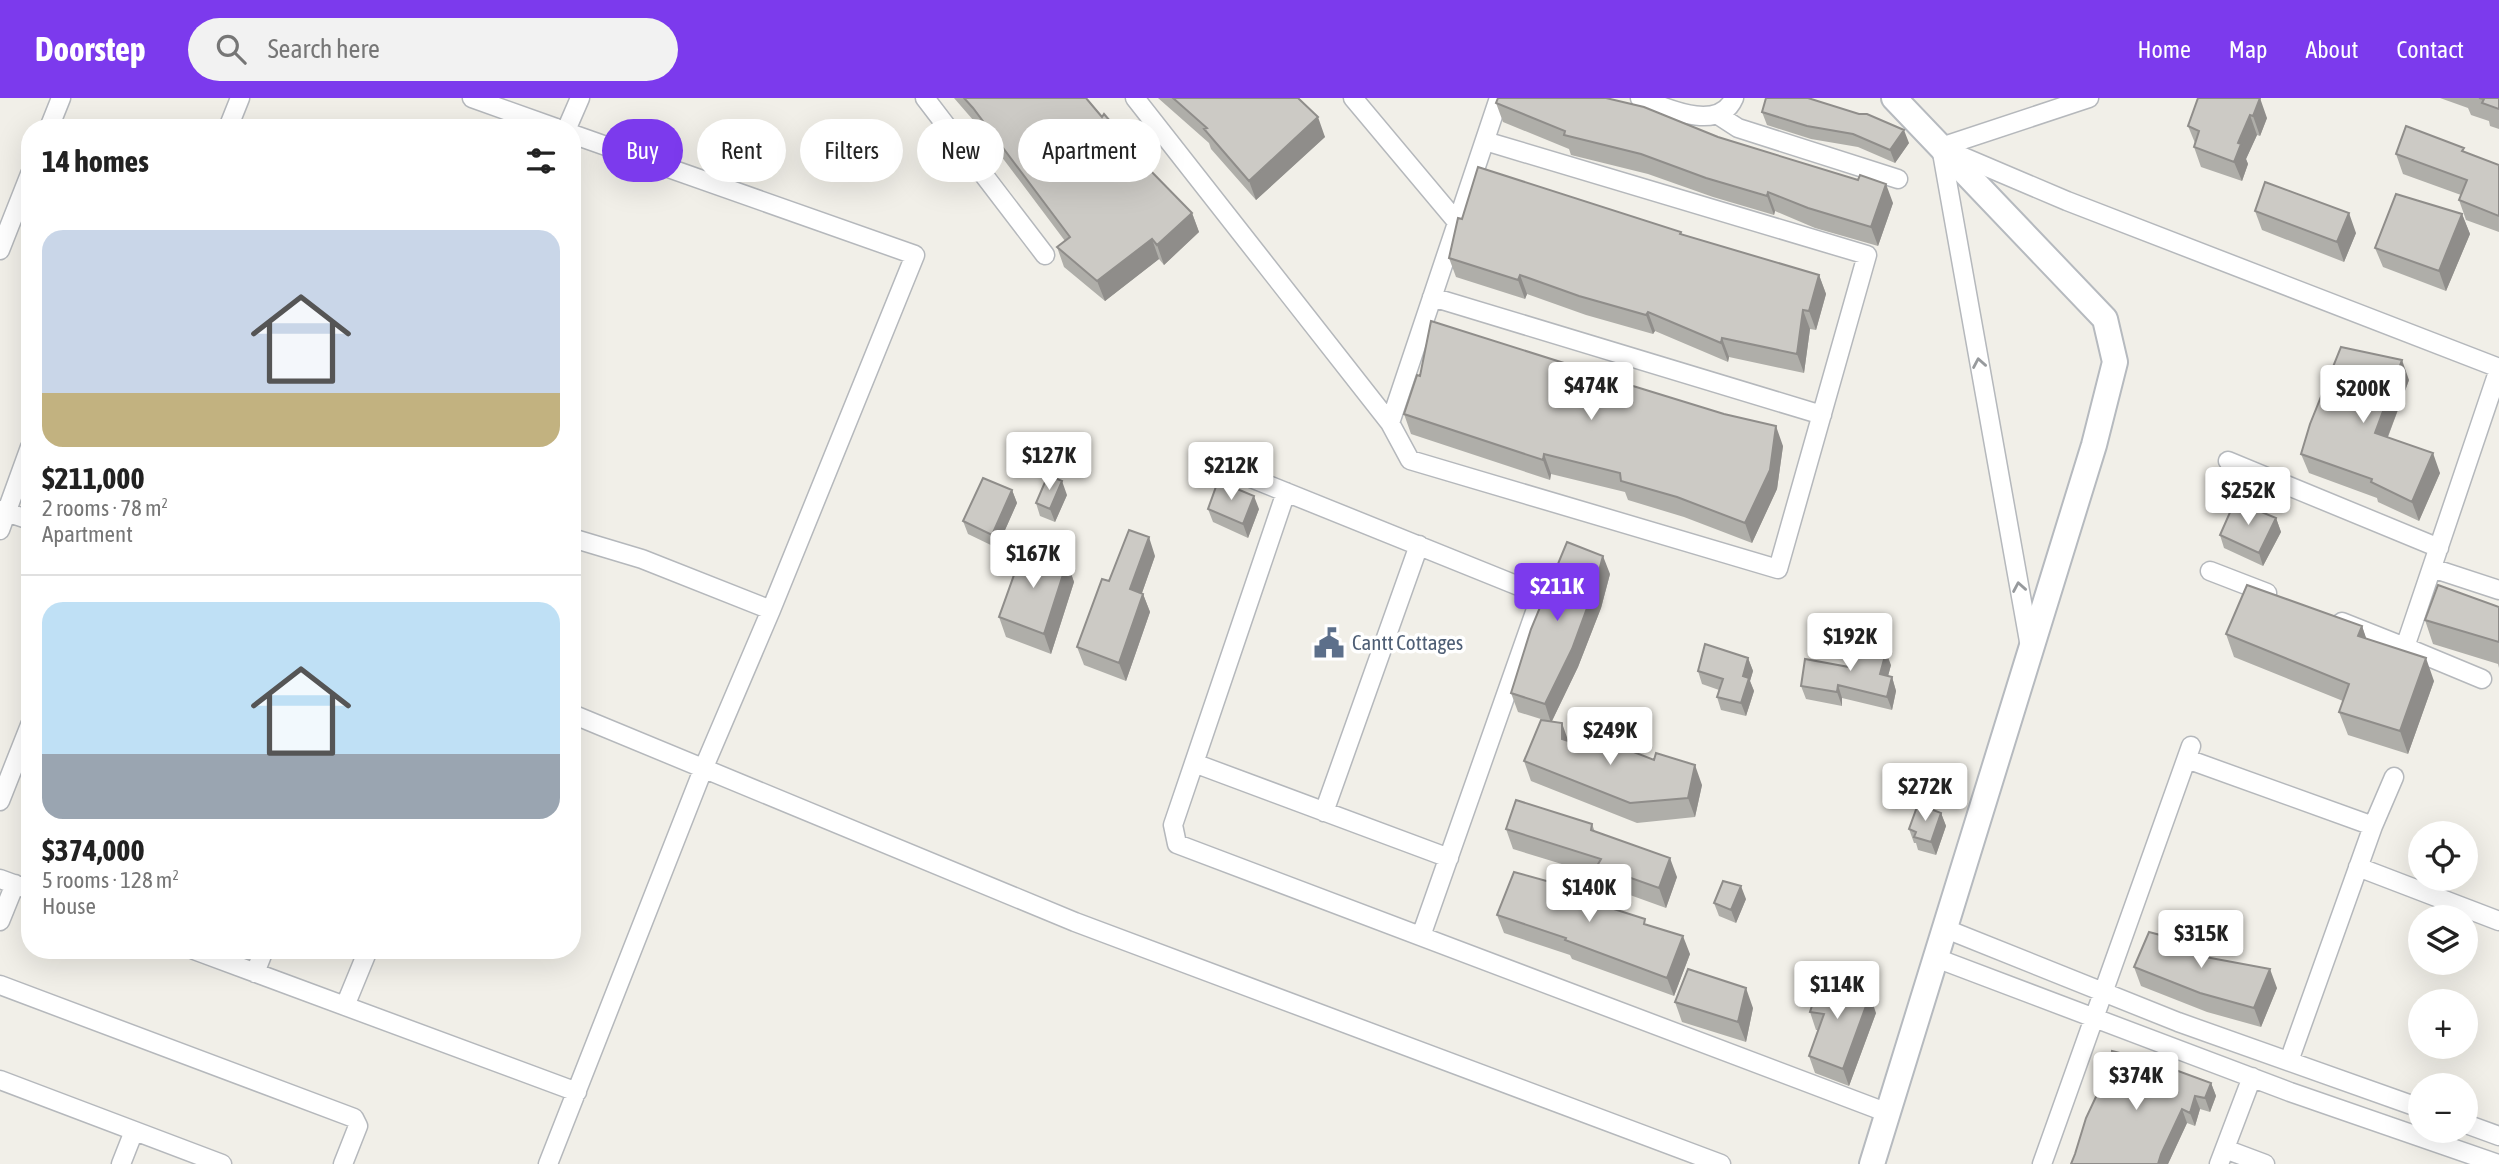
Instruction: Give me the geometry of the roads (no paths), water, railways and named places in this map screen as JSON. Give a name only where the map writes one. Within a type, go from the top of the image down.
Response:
[{"type":"main road","points":[[1872,1164],[2031,654],[2094,445],[2115,362],[2105,319],[1894,98]]},
{"type":"street","points":[[53,119],[61,98]]},
{"type":"street","points":[[232,119],[240,98]]},
{"type":"street","points":[[571,119],[580,98]]},
{"type":"street","points":[[925,98],[1045,254]]},
{"type":"street","points":[[1135,98],[1390,423],[1410,460],[1778,569],[1867,255],[1485,141]]},
{"type":"street","points":[[1353,98],[1457,222]]},
{"type":"street","points":[[1390,423],[1499,98]]},
{"type":"street","points":[[1640,98],[1702,117],[1718,116],[1730,107],[1734,98]]},
{"type":"street","points":[[1941,147],[2089,98]]},
{"type":"street","points":[[480,99],[532,119]]},
{"type":"street","points":[[1718,116],[1738,128],[1898,179]]},
{"type":"street","points":[[548,1164],[705,767],[915,255],[581,137]]},
{"type":"street","points":[[1941,147],[2067,201],[2499,368],[2405,647]]},
{"type":"street","points":[[1941,147],[2031,654]]},
{"type":"street","points":[[0,250],[7,209],[21,188]]},
{"type":"street","points":[[1433,297],[1822,415]]},
{"type":"street","points":[[2228,461],[2439,548]]},
{"type":"street","points":[[1226,468],[1541,595],[1421,936]]},
{"type":"street","points":[[0,530],[4,511],[21,469]]},
{"type":"street","points":[[1286,492],[1172,825],[1177,844],[1888,1113]]},
{"type":"street","points":[[4,511],[21,517]]},
{"type":"street","points":[[581,541],[642,559],[771,610]]},
{"type":"street","points":[[1324,812],[1419,545]]},
{"type":"street","points":[[2432,568],[2499,590]]},
{"type":"street","points":[[2210,571],[2288,601]]},
{"type":"street","points":[[2327,617],[2482,679]]},
{"type":"street","points":[[581,718],[1075,922],[1721,1164]]},
{"type":"street","points":[[0,801],[21,748]]},
{"type":"street","points":[[2042,1164],[2189,753],[2373,826]]},
{"type":"street","points":[[1194,764],[1449,858]]},
{"type":"street","points":[[2289,1061],[2373,826],[2394,777]]},
{"type":"street","points":[[2358,867],[2499,921]]},
{"type":"street","points":[[0,921],[15,884]]},
{"type":"street","points":[[1945,929],[2178,1022],[2408,1104]]},
{"type":"street","points":[[1936,958],[2471,1159],[2498,1164]]},
{"type":"street","points":[[218,959],[577,1092]]},
{"type":"street","points":[[256,973],[261,959]]},
{"type":"street","points":[[345,1006],[364,959]]},
{"type":"street","points":[[0,985],[354,1118],[358,1126],[343,1164]]},
{"type":"street","points":[[2252,1077],[2222,1156],[2265,1164]]},
{"type":"street","points":[[0,1080],[222,1164]]},
{"type":"street","points":[[2478,1129],[2499,1136]]},
{"type":"street","points":[[121,1164],[134,1131]]},
{"type":"place","name":"Cantt Cottages","points":[[1329,643]]}]
